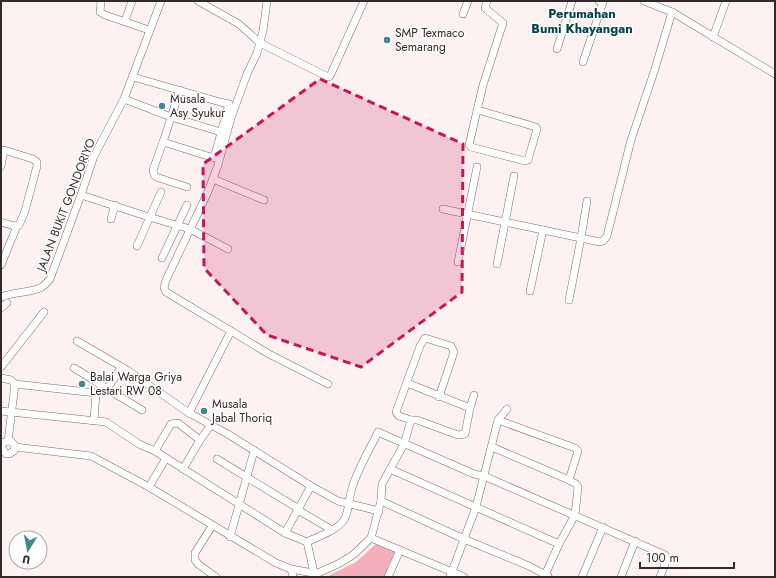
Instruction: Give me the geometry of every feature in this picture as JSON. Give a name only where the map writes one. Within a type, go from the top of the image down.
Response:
[{"type":"street","points":[[101,1],[100,12],[149,30]]},
{"type":"street","points":[[125,21],[132,1]]},
{"type":"street","name":"JALAN BUKIT GONDORIYO","points":[[1,297],[12,293],[40,288],[50,279],[94,156],[124,99],[161,1]]},
{"type":"street","points":[[198,1],[239,24],[260,43],[329,77],[364,1]]},
{"type":"street","points":[[267,1],[260,43],[231,118],[213,179],[166,280],[164,288],[166,292],[269,354],[328,384]]},
{"type":"street","points":[[463,14],[468,1]]},
{"type":"street","points":[[478,110],[536,127],[537,129],[528,160],[525,161],[469,145],[483,85],[504,23],[485,8],[487,1]]},
{"type":"street","points":[[557,49],[572,1]]},
{"type":"street","points":[[583,62],[602,1]]},
{"type":"street","points":[[644,1],[672,12],[775,74]]},
{"type":"street","points":[[713,37],[726,1]]},
{"type":"street","points":[[443,209],[600,242],[603,241],[607,236],[631,140],[672,12]]},
{"type":"street","points":[[133,77],[229,104],[214,158],[163,142]]},
{"type":"street","points":[[180,90],[154,170],[154,175],[156,177],[188,186]]},
{"type":"street","points":[[124,99],[171,117],[221,132]]},
{"type":"street","points":[[1,166],[2,149],[33,159],[37,162],[25,211],[19,225],[17,226],[1,265]]},
{"type":"street","points":[[458,262],[477,167]]},
{"type":"street","points":[[497,264],[514,176]]},
{"type":"street","points":[[213,179],[264,200]]},
{"type":"street","points":[[137,246],[161,192]]},
{"type":"street","points":[[81,194],[149,218],[190,229],[228,249]]},
{"type":"street","points":[[568,300],[587,201]]},
{"type":"street","points":[[111,219],[115,205]]},
{"type":"street","points":[[162,258],[187,205]]},
{"type":"street","points":[[1,222],[17,226]]},
{"type":"street","points":[[530,291],[543,230]]},
{"type":"street","points":[[1,308],[7,303]]},
{"type":"street","points":[[1,368],[44,312]]},
{"type":"street","points":[[189,413],[231,331]]},
{"type":"street","points":[[439,397],[454,352],[451,346],[425,338],[396,412],[398,416],[411,420],[417,420],[458,435],[463,435],[465,434],[474,395]]},
{"type":"street","points":[[77,341],[86,345],[121,368],[127,370],[161,393],[168,400],[311,486],[338,501],[379,511]]},
{"type":"street","points":[[74,368],[142,410]]},
{"type":"street","points":[[1,378],[10,380],[15,384],[96,393],[106,389],[121,368]]},
{"type":"street","points":[[407,383],[439,397],[470,408]]},
{"type":"street","points":[[15,384],[12,412],[3,445],[3,452],[9,454],[14,452],[16,447]]},
{"type":"street","points":[[94,420],[96,393]]},
{"type":"street","points":[[451,574],[476,507],[498,420],[507,409]]},
{"type":"street","points":[[1,411],[106,422],[139,444],[155,451],[285,533],[308,542],[332,530],[343,521],[347,515],[352,485],[378,432],[661,552],[667,556],[660,577]]},
{"type":"street","points":[[3,445],[14,443],[16,447],[91,456],[149,487],[230,537],[276,563],[291,569],[314,575],[353,555],[371,538],[379,511],[382,484],[404,444],[411,420]]},
{"type":"street","points":[[498,420],[577,450],[578,452],[569,480]]},
{"type":"street","points":[[155,451],[172,424],[175,423],[178,423],[200,440]]},
{"type":"street","points":[[183,469],[200,440],[211,425]]},
{"type":"street","points":[[381,501],[464,539],[529,566],[548,576],[559,544],[575,515],[578,487],[569,480],[492,447]]},
{"type":"street","points":[[230,537],[238,504],[248,477],[254,451]]},
{"type":"street","points":[[149,487],[166,458]]},
{"type":"street","points":[[217,459],[332,530]]},
{"type":"street","points":[[390,469],[559,544]]},
{"type":"street","points":[[285,533],[311,486]]},
{"type":"street","points":[[212,526],[195,553],[195,560],[198,564],[216,577]]},
{"type":"street","points":[[582,577],[603,527]]},
{"type":"street","points":[[371,538],[451,574],[464,577]]},
{"type":"street","points":[[621,577],[635,540]]},
{"type":"street","points":[[308,542],[314,575]]},
{"type":"street","points":[[388,577],[400,550]]},
{"type":"street","points":[[291,569],[293,577]]},
{"type":"highlighted area","points":[[320,79],[463,144],[462,292],[361,367],[267,335],[204,268],[203,164]]},
{"type":"shaded area","points":[[377,543],[401,552],[393,573],[384,577],[326,577],[356,562]]},
{"type":"place","name":"SMP Texmaco Semarang","points":[[387,40]]},
{"type":"place","name":"Musala Asy Syukur","points":[[162,106]]},
{"type":"place","name":"Balai Warga Griya Lestari RW 08","points":[[82,384]]},
{"type":"place","name":"Musala Jabal Thoriq","points":[[204,411]]},
{"type":"district","name":"Perumahan Bumi Khayangan","points":[[582,20]]}]
